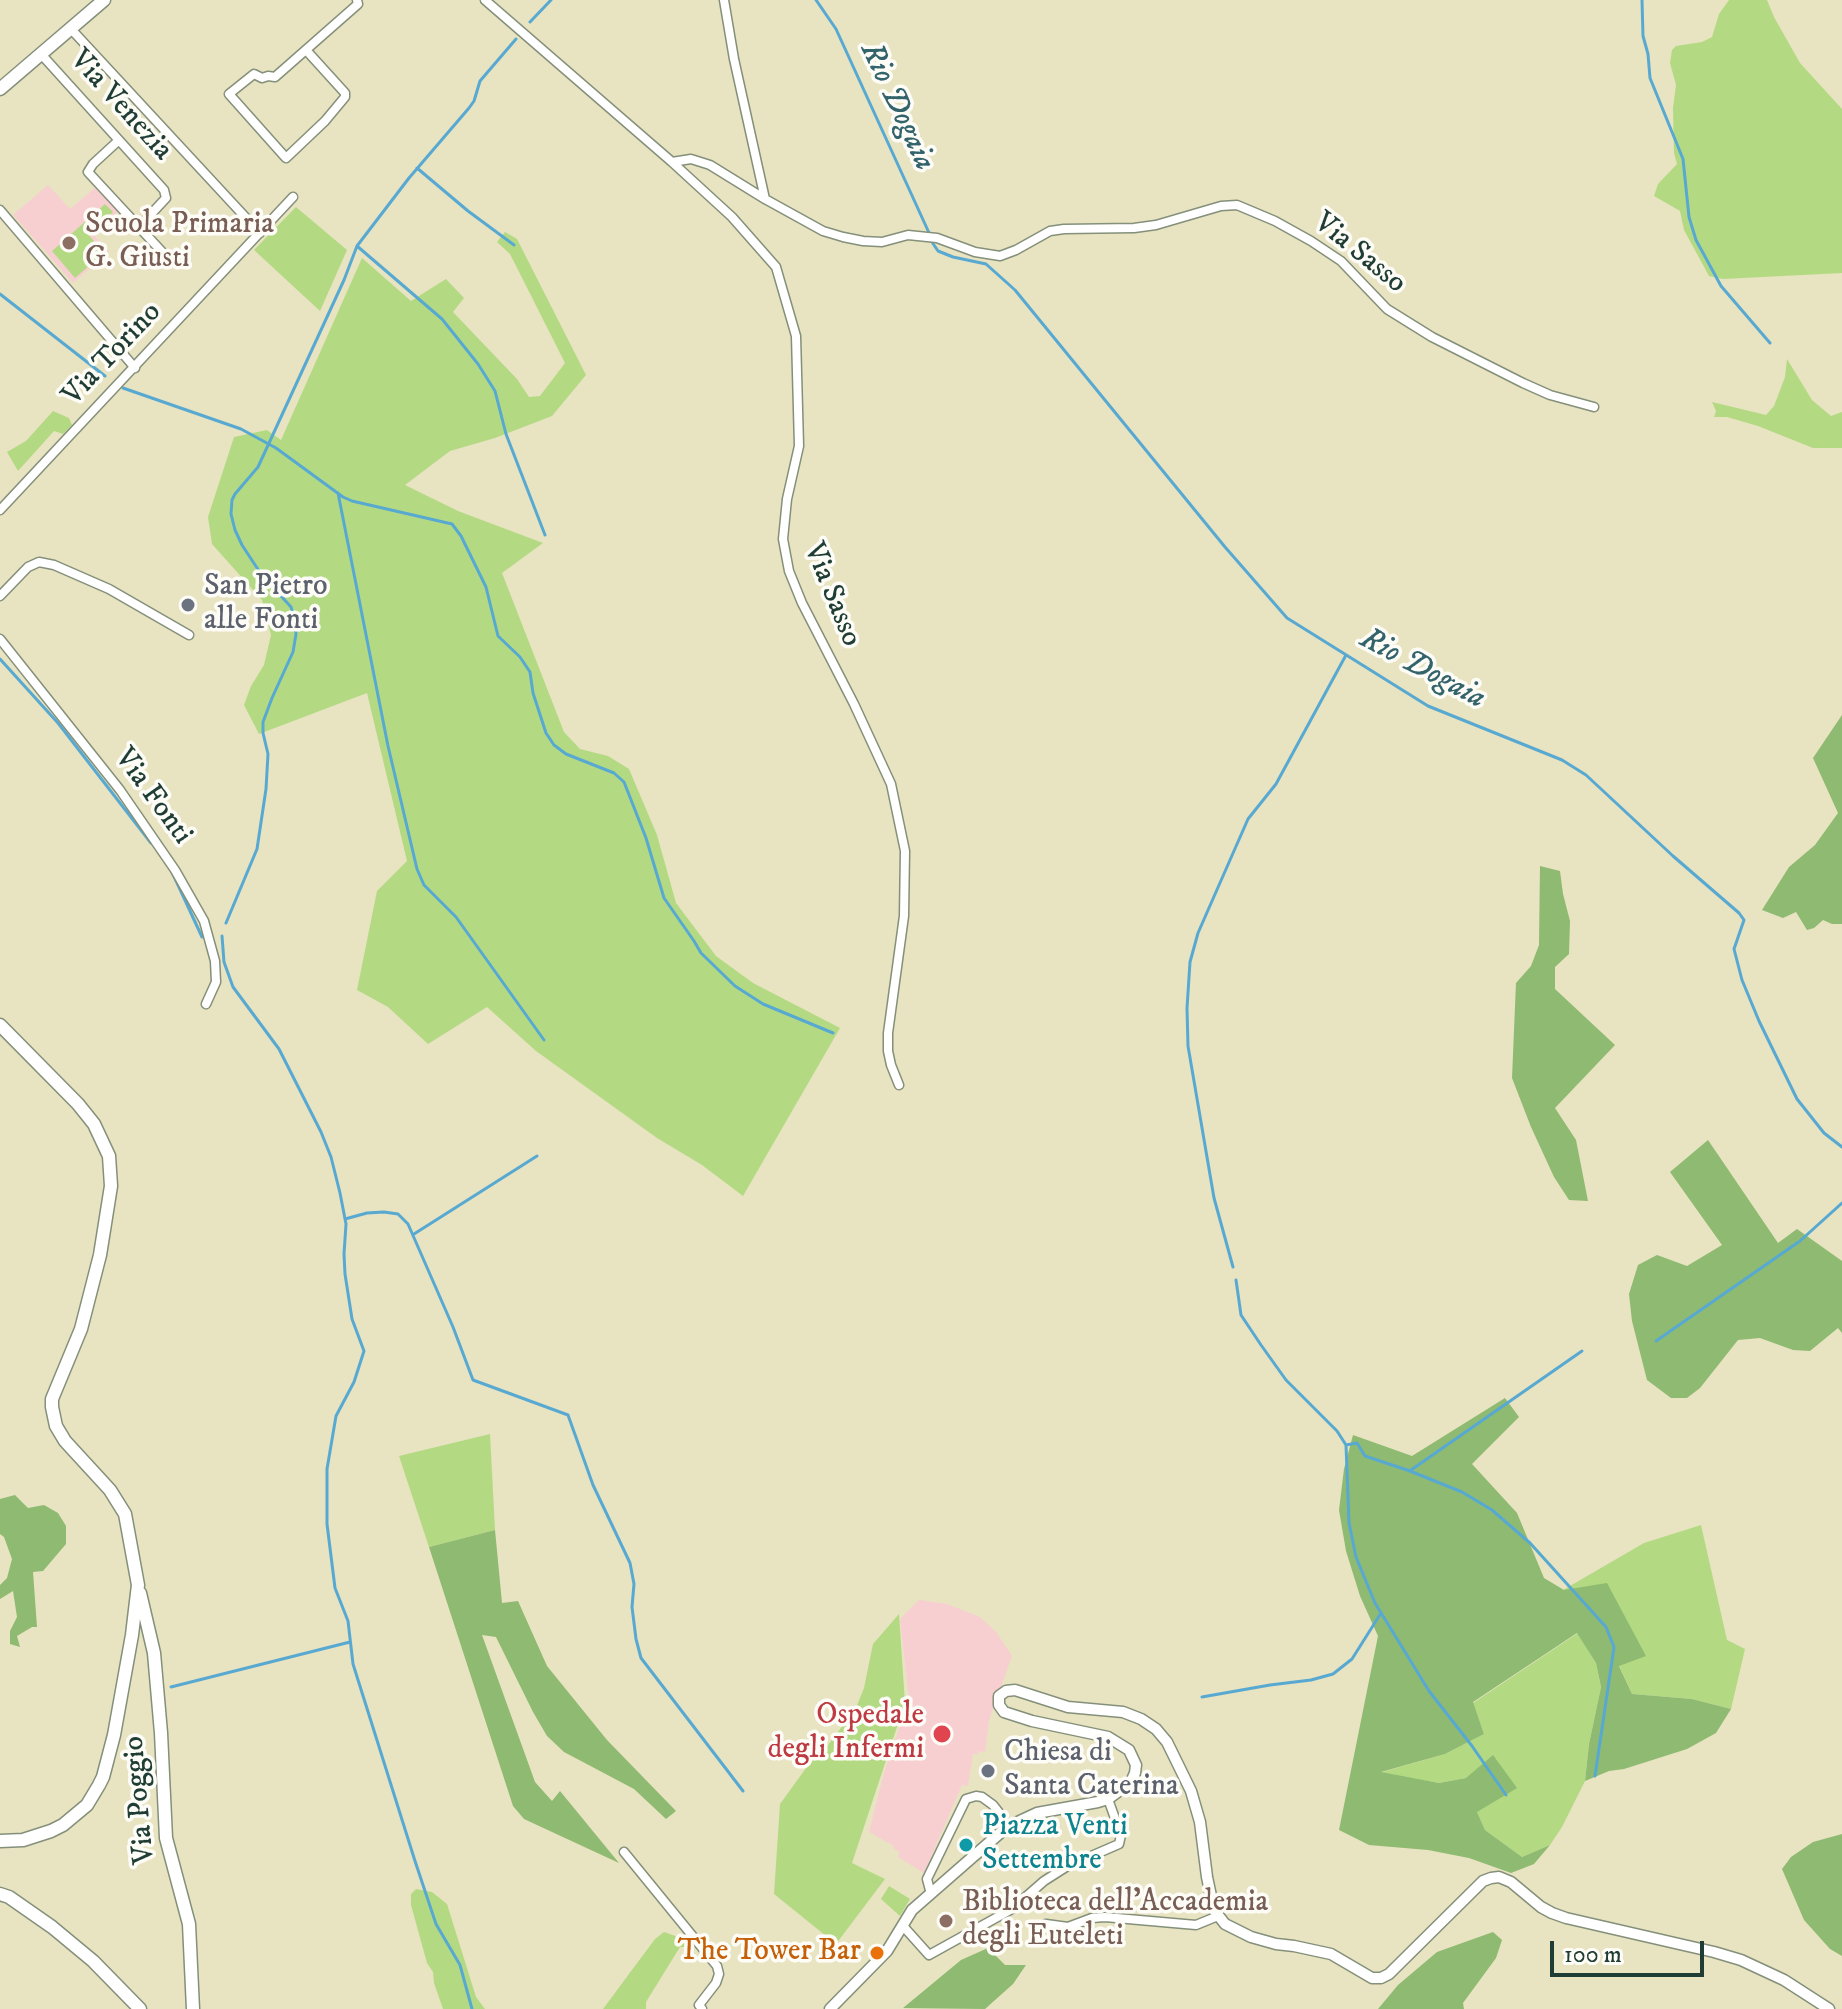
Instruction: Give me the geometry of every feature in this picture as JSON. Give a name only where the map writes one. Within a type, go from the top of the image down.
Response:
[{"type":"main road","points":[[0,89],[104,0]]},
{"type":"main road","points":[[0,1025],[78,1104],[94,1124],[109,1156],[111,1186],[100,1255],[81,1329],[52,1399],[52,1407],[56,1426],[65,1441],[110,1490],[125,1514],[138,1585],[114,1735],[99,1785],[87,1805],[63,1825],[23,1840],[0,1841]]},
{"type":"main road","name":"Via Poggio","points":[[138,1585],[154,1653],[166,1838],[189,1924],[193,2009]]},
{"type":"main road","points":[[0,1894],[52,1927],[93,1961],[140,2009]]},
{"type":"street","points":[[306,50],[345,93],[345,97],[286,158],[229,94],[254,74],[262,78],[275,77],[358,4],[357,0]]},
{"type":"street","points":[[485,0],[672,162]]},
{"type":"street","points":[[724,0],[765,199]]},
{"type":"street","points":[[71,29],[260,233]]},
{"type":"street","name":"Via Venezia","points":[[41,54],[164,190],[166,198],[139,227]]},
{"type":"street","points":[[118,141],[88,172],[164,254]]},
{"type":"street","name":"Via Sasso","points":[[672,162],[691,159],[710,165],[823,231],[843,237],[882,242],[908,235],[937,238],[975,252],[1000,256],[1050,231],[1156,225],[1221,206],[1237,205],[1275,221],[1341,261],[1387,309],[1432,337],[1550,395],[1594,407]]},
{"type":"street","name":"Via Sasso","points":[[672,162],[732,217],[776,267],[796,336],[799,446],[787,499],[783,539],[789,571],[802,603],[891,784],[905,851],[904,916],[888,1033],[888,1051],[899,1085]]},
{"type":"street","name":"Via Torino","points":[[0,510],[293,197]]},
{"type":"street","points":[[0,210],[135,368]]},
{"type":"street","points":[[0,596],[28,567],[39,562],[54,565],[109,589],[189,635]]},
{"type":"street","name":"Via Fonti","points":[[0,639],[120,790],[197,908],[204,921],[215,961],[216,982],[206,1004]]},
{"type":"street","points":[[830,2009],[887,1951],[912,1910],[1007,1827],[1037,1813],[1108,1799],[1131,1782],[1136,1765],[1129,1750],[1108,1737],[1004,1712],[999,1705],[999,1696],[1015,1690],[1068,1707],[1123,1712],[1156,1729],[1167,1742],[1191,1791],[1200,1822],[1211,1900],[1218,1916],[1251,1937],[1331,1954],[1372,1978],[1381,1978],[1389,1974],[1483,1881],[1499,1877],[1511,1882],[1552,1913],[1741,1960],[1784,1980],[1829,2009]]},
{"type":"street","points":[[931,1894],[927,1879],[966,1799],[982,1797],[993,1805],[1007,1827]]},
{"type":"street","points":[[903,1926],[929,1955],[1012,1909],[1044,1881],[1066,1867],[1119,1844],[1121,1835],[1108,1799]]},
{"type":"street","points":[[624,1852],[717,1966],[719,1974],[716,1983],[699,2005],[702,2009]]},
{"type":"street","points":[[1046,1924],[1068,1927],[1092,1918],[1105,1917],[1196,1925],[1218,1916]]},
{"type":"shaded area","name":"Scuola Primaria G. Giusti","points":[[48,185],[70,209],[96,187],[118,212],[93,234],[109,252],[73,283],[13,215]]},
{"type":"shaded area","name":"Ospedale degli Infermi","points":[[919,1600],[947,1604],[980,1617],[996,1632],[1012,1656],[989,1720],[985,1752],[973,1754],[968,1786],[962,1785],[924,1873],[898,1857],[900,1852],[894,1846],[869,1832],[884,1773],[909,1699],[900,1619]]},
{"type":"green space","points":[[1729,0],[1767,0],[1800,63],[1842,109],[1842,273],[1723,279],[1709,276],[1684,230],[1680,211],[1654,196],[1658,184],[1677,164],[1673,108],[1676,85],[1670,63],[1672,50],[1676,46],[1702,42],[1712,37],[1719,14]]},
{"type":"green space","points":[[105,204],[113,212],[88,234],[104,253],[75,278],[52,251]]},
{"type":"green space","points":[[296,207],[347,250],[320,311],[254,250]]},
{"type":"green space","points":[[505,232],[517,239],[586,375],[552,416],[450,451],[405,485],[458,511],[543,543],[502,573],[564,732],[580,749],[608,756],[629,769],[657,835],[676,903],[716,956],[753,983],[840,1028],[743,1196],[536,1051],[487,1007],[428,1044],[388,1007],[357,990],[377,891],[407,861],[367,693],[259,734],[244,705],[264,665],[271,635],[262,600],[212,544],[208,517],[234,437],[267,430],[281,440],[362,258],[411,301],[446,279],[464,298],[453,312],[517,379],[529,397],[540,396],[565,363],[510,254],[497,242]]},
{"type":"green space","points":[[1787,359],[1812,400],[1831,416],[1842,412],[1842,448],[1813,448],[1758,426],[1727,417],[1714,417],[1716,411],[1712,402],[1766,415],[1774,406],[1785,377]]},
{"type":"green space","points":[[53,411],[69,418],[72,425],[63,434],[54,431],[18,471],[7,452],[26,441]]},
{"type":"green space","points":[[1842,715],[1842,924],[1823,920],[1807,930],[1796,912],[1783,918],[1762,910],[1789,867],[1815,845],[1838,813],[1813,758]]},
{"type":"green space","points":[[1540,866],[1560,871],[1570,921],[1569,954],[1555,967],[1555,989],[1615,1045],[1555,1108],[1576,1140],[1588,1201],[1569,1200],[1554,1177],[1512,1078],[1516,983],[1531,966],[1539,945]]},
{"type":"green space","points":[[1708,1140],[1778,1243],[1797,1229],[1842,1261],[1842,1333],[1838,1328],[1810,1351],[1793,1350],[1760,1338],[1738,1340],[1700,1388],[1687,1398],[1671,1398],[1647,1380],[1632,1321],[1629,1294],[1638,1265],[1657,1255],[1687,1266],[1722,1245],[1670,1172]]},
{"type":"green space","points":[[1505,1398],[1519,1417],[1472,1464],[1517,1513],[1544,1578],[1564,1590],[1607,1583],[1646,1656],[1619,1666],[1632,1694],[1692,1699],[1731,1709],[1716,1733],[1687,1749],[1585,1781],[1601,1687],[1596,1663],[1577,1633],[1473,1702],[1484,1734],[1445,1754],[1381,1772],[1439,1783],[1466,1778],[1493,1755],[1517,1788],[1477,1812],[1485,1830],[1522,1857],[1550,1845],[1534,1864],[1511,1873],[1469,1858],[1428,1850],[1369,1845],[1339,1830],[1378,1636],[1360,1596],[1346,1551],[1339,1510],[1344,1469],[1353,1435],[1412,1456]]},
{"type":"green space","points":[[490,1434],[495,1530],[429,1547],[399,1456]]},
{"type":"green space","points":[[15,1495],[28,1508],[44,1505],[58,1513],[66,1526],[66,1544],[43,1571],[33,1572],[37,1627],[17,1636],[20,1647],[10,1644],[10,1631],[17,1617],[13,1591],[0,1599],[0,1585],[7,1578],[12,1559],[0,1534],[0,1499]]},
{"type":"green space","points":[[1701,1525],[1727,1640],[1745,1649],[1731,1709],[1692,1699],[1632,1694],[1619,1665],[1646,1655],[1563,1590],[1644,1543]]},
{"type":"green space","points":[[495,1530],[502,1603],[518,1601],[547,1666],[607,1740],[676,1811],[666,1819],[634,1789],[564,1752],[547,1736],[496,1637],[482,1635],[535,1782],[552,1801],[560,1791],[619,1863],[524,1819],[513,1806],[429,1547]]},
{"type":"green space","points":[[899,1614],[905,1703],[852,1863],[885,1879],[836,1944],[774,1894],[780,1804],[856,1708],[864,1688],[873,1644]]},
{"type":"green space","points":[[1578,1633],[1596,1663],[1601,1687],[1585,1781],[1550,1845],[1522,1857],[1485,1830],[1466,1778],[1439,1783],[1379,1773],[1445,1754],[1484,1734],[1473,1703]]},
{"type":"green space","points":[[1842,1834],[1842,1956],[1830,1949],[1804,1920],[1782,1869],[1791,1857],[1813,1842]]},
{"type":"green space","points":[[889,1886],[910,1899],[900,1916],[881,1899]]},
{"type":"green space","points":[[416,1889],[432,1892],[447,1904],[476,1997],[485,2009],[443,2009],[411,1905],[411,1894]]},
{"type":"green space","points":[[664,1932],[684,1939],[694,1953],[687,1947],[680,1947],[646,2002],[646,2009],[603,2009],[655,1939]]},
{"type":"green space","points":[[1493,1932],[1502,1940],[1496,1958],[1463,2003],[1464,2009],[1378,2009],[1398,1985],[1437,1952]]},
{"type":"green space","points":[[988,1948],[1005,1965],[1026,1965],[1013,1984],[985,2009],[903,2008],[961,1960]]},
{"type":"waterway","points":[[530,22],[551,0]]},
{"type":"waterway","name":"Rio Dogaia","points":[[816,0],[836,29],[930,235]]},
{"type":"waterway","points":[[1642,0],[1643,36],[1650,78],[1683,159],[1689,217],[1696,240],[1721,286],[1770,343]]},
{"type":"waterway","points":[[226,923],[257,849],[268,754],[263,722],[293,652],[296,634],[291,607],[261,574],[242,545],[231,514],[232,500],[258,467],[357,246],[409,178],[469,108],[480,81],[516,39]]},
{"type":"waterway","points":[[417,168],[514,245]]},
{"type":"waterway","name":"Rio Dogaia","points":[[932,242],[938,251],[986,264],[1015,290],[1225,547],[1287,618],[1428,706],[1562,760],[1586,775],[1739,913],[1744,920],[1734,949],[1742,980],[1759,1021],[1797,1099],[1824,1133],[1842,1147]]},
{"type":"waterway","points":[[357,246],[442,319],[478,364],[495,391],[506,434],[545,535]]},
{"type":"waterway","points":[[0,294],[105,376]]},
{"type":"waterway","points":[[123,388],[241,429],[276,448],[352,501],[452,524],[486,587],[498,636],[520,657],[530,672],[533,693],[546,733],[554,745],[566,754],[614,773],[624,782],[646,838],[664,898],[701,953],[735,986],[763,1004],[833,1033]]},
{"type":"waterway","points":[[338,493],[388,746],[417,869],[424,885],[456,917],[544,1040]]},
{"type":"waterway","points":[[1233,1267],[1214,1198],[1188,1046],[1190,962],[1198,933],[1248,819],[1276,784],[1346,655]]},
{"type":"waterway","points":[[0,659],[58,723],[151,843]]},
{"type":"waterway","points":[[172,872],[202,937]]},
{"type":"waterway","points":[[222,936],[224,962],[233,987],[279,1049],[321,1132],[340,1193],[346,1224],[345,1274],[352,1319],[364,1351],[354,1382],[336,1416],[327,1469],[327,1524],[335,1588],[348,1621],[353,1664],[415,1861],[436,1924],[460,1965],[472,2009]]},
{"type":"waterway","points":[[414,1234],[537,1156]]},
{"type":"waterway","points":[[1656,1341],[1800,1241],[1842,1203]]},
{"type":"waterway","points":[[345,1219],[367,1213],[398,1214],[408,1224],[473,1380],[568,1415],[593,1485],[630,1563],[634,1584],[632,1607],[641,1658],[743,1791]]},
{"type":"waterway","points":[[1236,1280],[1241,1315],[1286,1380],[1337,1431],[1346,1445],[1357,1443],[1365,1456],[1462,1492],[1492,1510],[1530,1543],[1606,1627],[1614,1647],[1595,1776]]},
{"type":"waterway","points":[[1411,1470],[1582,1351]]},
{"type":"waterway","points":[[1346,1445],[1349,1523],[1356,1557],[1375,1603],[1429,1691],[1506,1795]]},
{"type":"waterway","points":[[1202,1697],[1333,1674],[1352,1659],[1381,1613]]},
{"type":"waterway","points":[[171,1687],[350,1642]]},
{"type":"place","name":"Scuola Primaria G. Giusti","points":[[69,243]]},
{"type":"place","name":"San Pietro alle Fonti","points":[[188,605]]},
{"type":"place","name":"Ospedale degli Infermi","points":[[942,1734]]},
{"type":"place","name":"Chiesa di Santa Caterina","points":[[988,1771]]},
{"type":"place","name":"Piazza Venti Settembre","points":[[966,1845]]},
{"type":"place","name":"Biblioteca dell'Accademia degli Euteleti","points":[[946,1921]]},
{"type":"place","name":"The Tower Bar","points":[[877,1953]]}]
